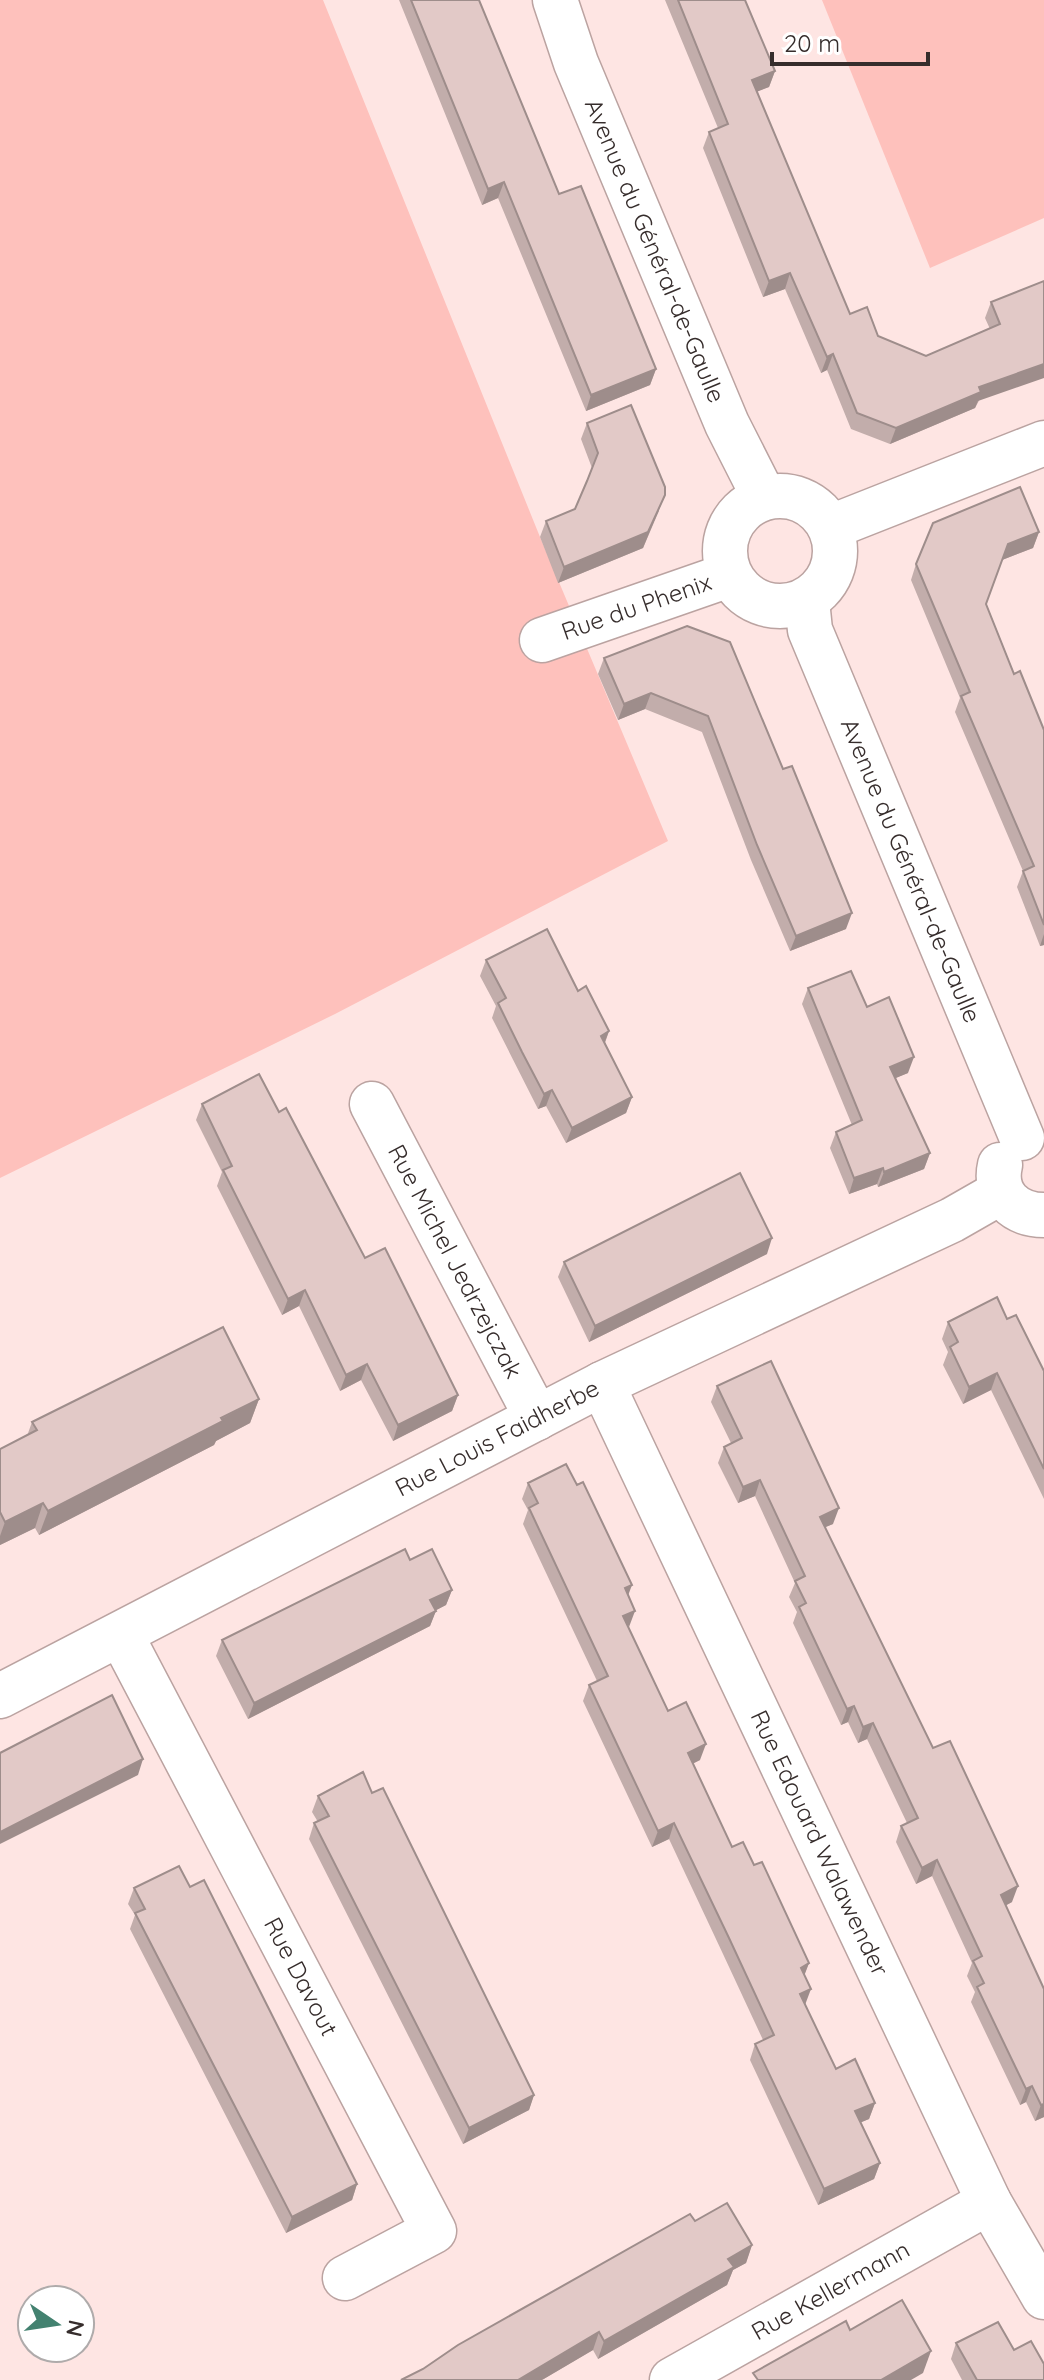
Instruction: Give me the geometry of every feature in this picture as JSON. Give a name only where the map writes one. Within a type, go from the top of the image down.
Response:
[{"type":"street","name":"Avenue du Général-de-Gaulle","points":[[555,0],[576,63],[727,424],[764,497]]},
{"type":"street","points":[[831,527],[1044,443]]},
{"type":"street","points":[[784,495],[803,500],[819,511],[831,527],[835,543],[833,568],[820,590],[807,601],[789,606],[771,606],[739,590],[729,575],[725,551],[729,528],[744,509],[764,497],[784,495]]},
{"type":"street","name":"Rue du Phenix","points":[[542,640],[729,575]]},
{"type":"street","name":"Avenue du Général-de-Gaulle","points":[[807,601],[810,630],[1033,1137]]},
{"type":"street","name":"Rue Michel Jedrzejczak","points":[[372,1104],[537,1418]]},
{"type":"street","points":[[1033,1137],[1011,1145],[1003,1155],[998,1180],[1001,1192],[1019,1211],[1044,1215]]},
{"type":"street","name":"Rue Louis Faidherbe","points":[[0,1696],[602,1384],[952,1220],[1001,1192]]},
{"type":"street","name":"Rue Edouard Walawender","points":[[602,1384],[989,2202],[1044,2297]]},
{"type":"street","name":"Rue Davout","points":[[121,1635],[434,2231],[345,2278]]},
{"type":"street","name":"Rue Kellermann","points":[[672,2380],[989,2202]]},
{"type":"shaded area","points":[[0,0],[323,0],[540,537],[668,841],[335,1014],[0,1178]]},
{"type":"shaded area","points":[[822,0],[1044,0],[1044,218],[930,268]]},
{"type":"building","points":[[411,0],[479,0],[559,194],[581,186],[656,369],[591,395],[504,182],[488,189]]},
{"type":"building","points":[[678,0],[745,0],[775,71],[752,80],[850,314],[867,307],[878,336],[926,356],[1000,324],[991,302],[1044,281],[1044,364],[979,387],[981,392],[896,428],[857,413],[833,354],[827,357],[790,273],[769,281],[709,132],[728,124]]},
{"type":"building","points":[[631,405],[665,487],[665,495],[648,532],[564,567],[546,521],[575,509],[587,481],[598,453],[587,423]]},
{"type":"building","points":[[1020,487],[1039,532],[1008,544],[986,604],[1014,674],[1020,671],[1044,730],[1044,925],[1023,871],[1034,866],[961,696],[970,692],[916,564],[933,523]]},
{"type":"building","points":[[687,626],[730,642],[783,769],[792,766],[852,913],[796,936],[757,845],[708,716],[651,693],[624,704],[604,658]]},
{"type":"building","points":[[547,929],[578,991],[586,986],[609,1031],[601,1036],[632,1097],[572,1128],[552,1090],[544,1094],[522,1052],[498,1003],[506,998],[486,960]]},
{"type":"building","points":[[851,971],[867,1007],[889,997],[914,1057],[890,1067],[930,1153],[884,1172],[883,1168],[854,1178],[836,1132],[862,1120],[808,988]]},
{"type":"building","points":[[259,1074],[279,1112],[286,1108],[365,1258],[385,1248],[458,1395],[398,1425],[367,1364],[346,1375],[305,1290],[288,1299],[223,1170],[232,1166],[202,1104]]},
{"type":"building","points":[[740,1173],[772,1238],[595,1326],[564,1262]]},
{"type":"building","points":[[997,1297],[1007,1319],[1016,1315],[1044,1371],[1044,1469],[997,1373],[969,1387],[950,1347],[958,1342],[948,1322]]},
{"type":"building","points":[[223,1327],[259,1399],[221,1418],[223,1421],[48,1511],[43,1503],[5,1522],[0,1512],[0,1449],[37,1430],[32,1422]]},
{"type":"building","points":[[771,1361],[839,1508],[820,1517],[933,1748],[950,1741],[1018,1886],[1001,1895],[1044,1989],[1044,2104],[1041,2105],[1032,2086],[1026,2089],[977,1987],[984,1983],[973,1961],[982,1956],[937,1860],[922,1868],[901,1826],[918,1818],[873,1723],[863,1727],[854,1706],[847,1709],[799,1607],[806,1603],[795,1581],[805,1576],[760,1480],[743,1487],[724,1447],[742,1438],[717,1386]]},
{"type":"building","points":[[566,1464],[577,1485],[583,1482],[632,1585],[625,1588],[635,1611],[623,1616],[668,1711],[686,1702],[706,1744],[688,1753],[732,1847],[743,1842],[754,1865],[762,1862],[809,1963],[801,1968],[811,1989],[800,1994],[836,2069],[855,2059],[875,2103],[855,2111],[880,2163],[824,2189],[755,2044],[774,2035],[729,1938],[674,1823],[658,1831],[589,1685],[608,1676],[529,1508],[538,1503],[528,1483]]},
{"type":"building","points":[[405,1549],[410,1560],[432,1549],[452,1590],[430,1600],[436,1611],[254,1703],[222,1640]]},
{"type":"building","points":[[112,1695],[143,1759],[0,1832],[0,1753]]},
{"type":"building","points":[[363,1772],[372,1793],[383,1788],[534,2095],[469,2128],[314,1823],[329,1816],[318,1796]]},
{"type":"building","points":[[179,1866],[190,1887],[204,1880],[357,2184],[292,2217],[135,1913],[145,1909],[134,1888]]},
{"type":"building","points":[[727,2203],[752,2245],[728,2259],[734,2267],[604,2341],[599,2332],[518,2380],[401,2380],[690,2214],[695,2221]]},
{"type":"building","points":[[902,2300],[931,2351],[881,2380],[758,2380],[753,2373],[846,2321],[850,2330]]},
{"type":"building","points":[[998,2322],[1014,2350],[1031,2341],[1044,2364],[1044,2380],[977,2380],[956,2343]]}]
